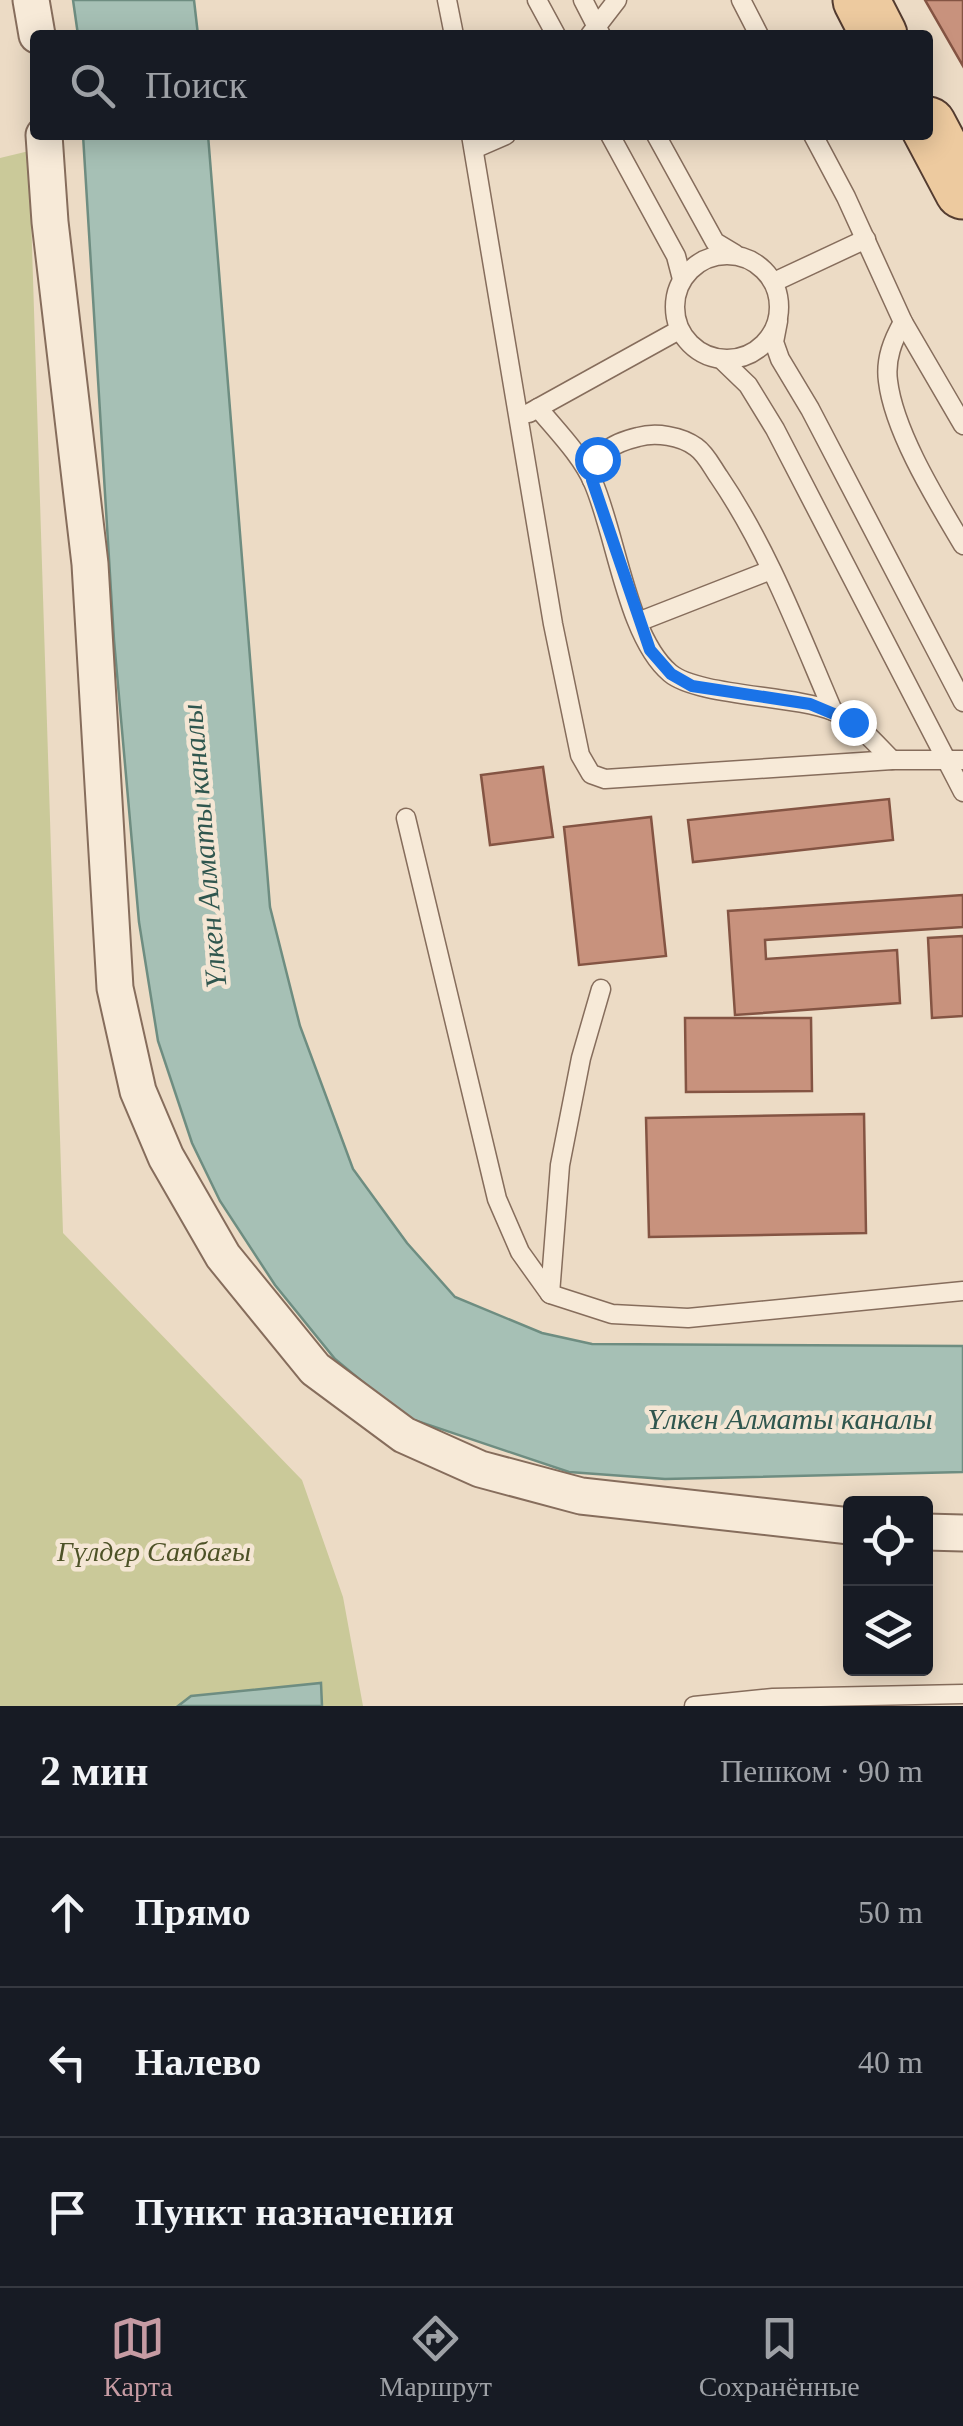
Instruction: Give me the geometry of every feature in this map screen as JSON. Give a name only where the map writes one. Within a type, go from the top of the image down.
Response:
[{"type":"main road","points":[[860,0],[877,30]]},
{"type":"main road","points":[[933,135],[963,190]]},
{"type":"street","points":[[31,0],[36,30]]},
{"type":"street","points":[[44,140],[50,222],[90,564],[115,988],[138,1091],[175,1174],[223,1256],[315,1369],[404,1435],[480,1468],[581,1496],[843,1525]]},
{"type":"street","points":[[933,1532],[963,1533]]},
{"type":"lane","points":[[448,0],[453,30]]},
{"type":"lane","points":[[537,0],[553,30]]},
{"type":"lane","points":[[583,0],[595,30]]},
{"type":"lane","points":[[597,30],[617,0]]},
{"type":"lane","points":[[741,0],[757,30]]},
{"type":"lane","points":[[613,140],[676,256],[682,279],[674,312],[679,330],[692,346],[721,359],[748,384],[956,760],[963,792]]},
{"type":"lane","points":[[659,140],[714,242],[757,263],[774,282],[778,291],[774,342],[780,359],[963,702]]},
{"type":"lane","points":[[816,140],[903,322],[963,425]]},
{"type":"lane","points":[[473,142],[552,624],[580,755],[591,774],[605,779],[892,760],[956,760]]},
{"type":"lane","points":[[774,282],[866,239]]},
{"type":"lane","points":[[682,279],[710,256],[740,256]]},
{"type":"lane","points":[[721,359],[747,356],[763,346],[778,321]]},
{"type":"lane","points":[[903,322],[891,344],[887,378],[893,406],[930,490],[963,545]]},
{"type":"lane","points":[[520,418],[679,330]]},
{"type":"lane","points":[[538,408],[592,480],[638,622],[650,650],[671,674],[692,686],[775,698],[833,712],[853,722],[892,760]]},
{"type":"lane","points":[[592,480],[597,459],[618,442],[646,435],[684,439],[700,450],[772,570],[833,712]]},
{"type":"lane","points":[[638,622],[772,570]]},
{"type":"lane","points":[[406,818],[497,1199],[520,1252],[550,1294],[612,1314],[688,1318],[963,1290]]},
{"type":"lane","points":[[550,1294],[560,1165],[581,1058],[601,989]]},
{"type":"lane","points":[[694,1706],[773,1698],[963,1694]]},
{"type":"green space","name":"Гүлдер Саябағы","points":[[29,151],[63,1233],[302,1480],[343,1597],[363,1706],[0,1706],[0,158]]},
{"type":"water","points":[[73,0],[194,0],[197,30],[77,30]]},
{"type":"water","name":"Үлкен Алматы каналы","points":[[83,140],[208,140],[270,907],[300,1026],[353,1169],[407,1243],[455,1297],[542,1333],[592,1344],[963,1346],[963,1472],[665,1479],[569,1472],[405,1417],[335,1359],[275,1285],[220,1201],[192,1143],[158,1041],[139,922],[114,640]]},
{"type":"water","points":[[321,1683],[322,1706],[178,1706],[191,1696]]},
{"type":"building","points":[[925,0],[963,0],[963,66]]},
{"type":"building","points":[[543,767],[553,837],[490,845],[481,775]]},
{"type":"building","points":[[889,799],[893,840],[693,862],[688,820]]},
{"type":"building","points":[[651,817],[666,956],[579,965],[564,827]]},
{"type":"building","points":[[963,895],[963,927],[765,940],[766,959],[897,950],[900,1003],[735,1015],[728,911]]},
{"type":"building","points":[[963,936],[963,1016],[932,1018],[928,938]]},
{"type":"building","points":[[685,1018],[811,1018],[812,1091],[686,1092]]},
{"type":"building","points":[[864,1114],[866,1233],[649,1237],[646,1118]]},
{"type":"route","points":[[597,459],[592,480],[638,622],[650,650],[671,674],[692,686],[810,704],[853,722]]}]
